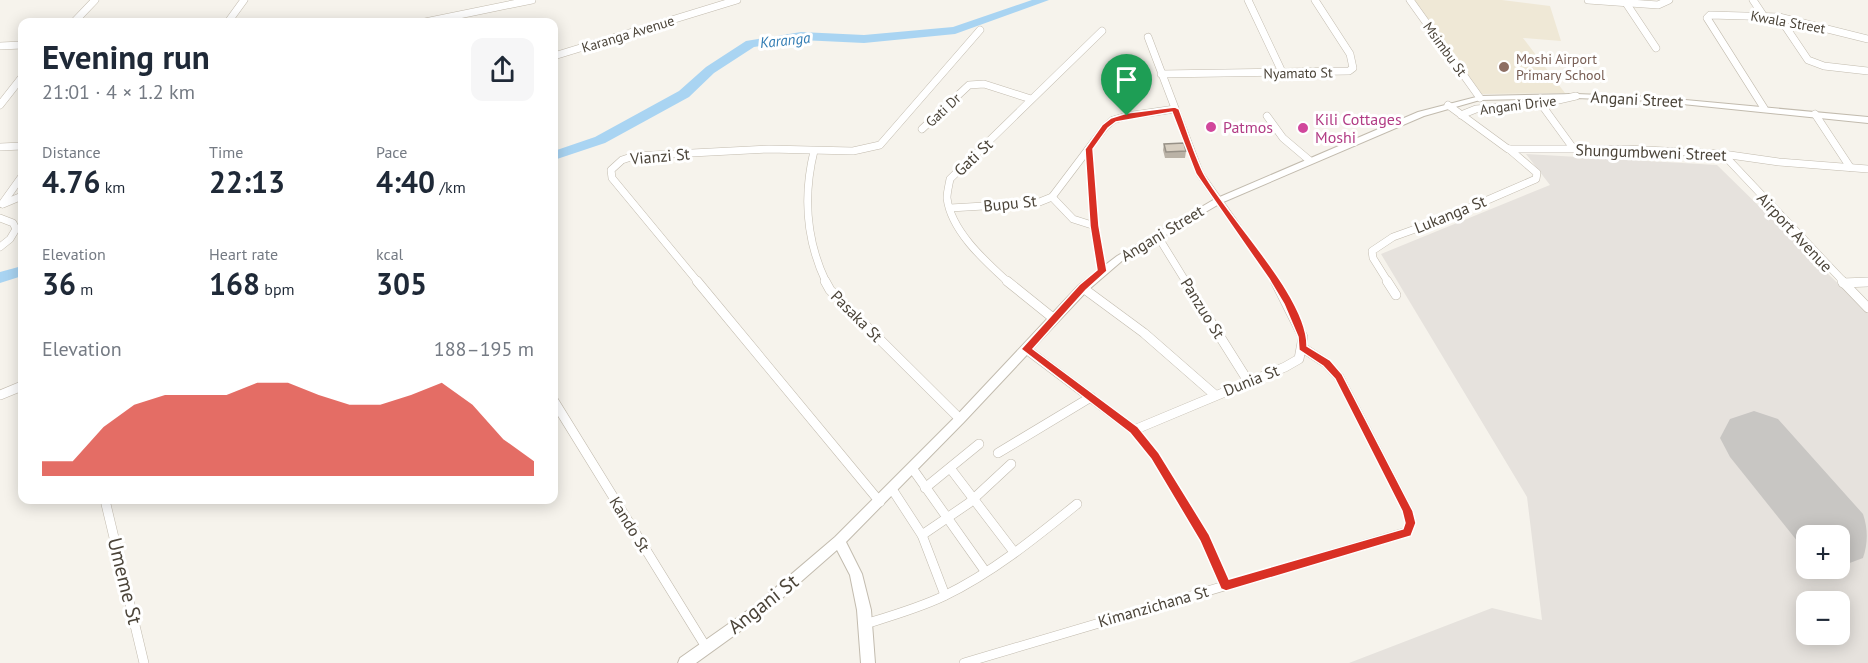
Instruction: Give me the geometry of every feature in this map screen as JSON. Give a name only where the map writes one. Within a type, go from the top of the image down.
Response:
[{"type":"street","points":[[78,18],[95,0]]},
{"type":"street","points":[[231,18],[244,0]]},
{"type":"street","points":[[443,18],[532,0]]},
{"type":"street","points":[[707,9],[715,0]]},
{"type":"street","name":"Karanga Avenue","points":[[558,55],[737,0]]},
{"type":"street","points":[[1248,0],[1283,74]]},
{"type":"street","name":"Nyamato St","points":[[1161,74],[1283,74],[1349,71],[1353,68],[1350,54],[1315,0]]},
{"type":"street","name":"Msimbu St","points":[[1410,0],[1480,98]]},
{"type":"street","points":[[1588,0],[1658,5],[1669,0]]},
{"type":"street","points":[[1753,0],[1763,15]]},
{"type":"street","points":[[1626,3],[1656,48]]},
{"type":"street","name":"Kwala Street","points":[[1764,108],[1707,18],[1710,15],[1763,15],[1868,39]]},
{"type":"street","points":[[1779,18],[1808,60],[1824,66],[1868,71]]},
{"type":"street","name":"Vianzi St","points":[[880,501],[612,178],[615,165],[634,156],[769,149],[853,151],[880,145],[980,30]]},
{"type":"street","name":"Gati St","points":[[1053,318],[1034,304],[972,248],[961,234],[950,208],[946,187],[950,178],[1102,31]]},
{"type":"street","points":[[1148,37],[1200,174],[1273,277],[1303,337],[1302,348]]},
{"type":"street","points":[[0,46],[18,45]]},
{"type":"street","points":[[0,105],[18,82]]},
{"type":"street","name":"Gati Dr","points":[[922,129],[969,85],[984,84],[1031,99]]},
{"type":"street","name":"Angani Street","points":[[839,541],[960,419],[1053,318],[1102,271],[1157,235],[1218,201],[1421,114],[1480,98],[1576,96],[1664,99],[1868,120]]},
{"type":"street","name":"Angani Drive","points":[[1461,115],[1476,110],[1541,104],[1576,96]]},
{"type":"street","points":[[1541,104],[1573,148]]},
{"type":"street","points":[[1448,105],[1508,149]]},
{"type":"street","name":"Bupu St","points":[[950,208],[1036,203],[1052,197],[1105,127],[1113,120],[1175,109]]},
{"type":"street","points":[[1815,114],[1851,167]]},
{"type":"street","points":[[1267,116],[1283,138],[1310,160]]},
{"type":"street","points":[[0,147],[18,146]]},
{"type":"street","points":[[1089,149],[1095,226],[1102,271]]},
{"type":"street","name":"Shungumbweni Street","points":[[1508,149],[1627,149],[1723,154],[1779,162],[1868,168]]},
{"type":"street","name":"Lukanga St","points":[[1396,295],[1373,258],[1372,251],[1393,237],[1446,218],[1536,179],[1537,173],[1534,168],[1508,149]]},
{"type":"street","name":"Pasaka St","points":[[814,151],[807,180],[809,221],[817,262],[830,290],[960,419]]},
{"type":"street","name":"Airport Avenue","points":[[1723,154],[1868,308]]},
{"type":"street","points":[[1,204],[18,181]]},
{"type":"street","points":[[1052,197],[1073,219],[1095,226]]},
{"type":"street","points":[[1,204],[18,198]]},
{"type":"street","points":[[0,218],[13,223],[16,229],[10,239],[0,247]]},
{"type":"street","name":"Panzuo St","points":[[1157,235],[1248,381]]},
{"type":"street","points":[[1843,283],[1868,282]]},
{"type":"street","points":[[1083,288],[1144,333],[1215,394]]},
{"type":"street","name":"Dunia St","points":[[1134,430],[1215,394],[1285,367],[1299,358],[1302,348]]},
{"type":"street","name":"Kimanzichana St","points":[[964,663],[1407,532],[1411,523],[1408,511],[1339,377],[1326,363],[1302,348]]},
{"type":"street","points":[[1026,349],[1134,430],[1155,456],[1204,538],[1226,585]]},
{"type":"street","points":[[0,395],[18,388]]},
{"type":"street","points":[[998,453],[1091,397]]},
{"type":"street","name":"Kando St","points":[[558,407],[706,647]]},
{"type":"street","points":[[926,488],[979,444]]},
{"type":"street","points":[[922,535],[948,519],[997,479],[1011,464]]},
{"type":"street","points":[[912,468],[985,571]]},
{"type":"street","points":[[950,468],[1014,552]]},
{"type":"street","points":[[892,489],[922,535],[945,595]]},
{"type":"street","name":"Umeme St","points":[[106,504],[144,663]]},
{"type":"street","points":[[865,624],[945,595],[1014,552],[1077,504]]},
{"type":"street","points":[[839,541],[856,574],[865,624],[868,663]]},
{"type":"street","name":"Angani St","points":[[685,663],[759,610],[839,541]]},
{"type":"shaded area","name":"Moshi Airport Primary School","points":[[1414,0],[1502,0],[1550,6],[1561,41],[1523,38],[1565,93],[1481,94]]},
{"type":"shaded area","points":[[1526,154],[1717,165],[1868,313],[1868,663],[1349,663],[1492,608],[1542,620],[1527,497],[1381,254],[1550,185]]},
{"type":"building","points":[[1184,143],[1186,151],[1166,152],[1164,144]]},
{"type":"waterway","name":"Karanga","points":[[558,155],[600,140],[684,94],[710,70],[750,44],[801,36],[864,39],[955,30],[1043,0]]},
{"type":"waterway","name":"Karanga","points":[[0,278],[18,272]]},
{"type":"runway","points":[[1754,438],[1828,525]]},
{"type":"place","name":"Moshi Airport Primary School","points":[[1504,67]]},
{"type":"place","name":"Patmos","points":[[1211,127]]},
{"type":"place","name":"Kili Cottages Moshi","points":[[1303,128]]},
{"type":"route","points":[[1175,109],[1200,174],[1273,277],[1303,337],[1302,348],[1326,363],[1339,377],[1408,511],[1411,523],[1407,532],[1226,585],[1204,538],[1155,456],[1134,430],[1026,349],[1053,318],[1102,271],[1095,226],[1089,149],[1113,120],[1127,116],[1175,109]]}]
